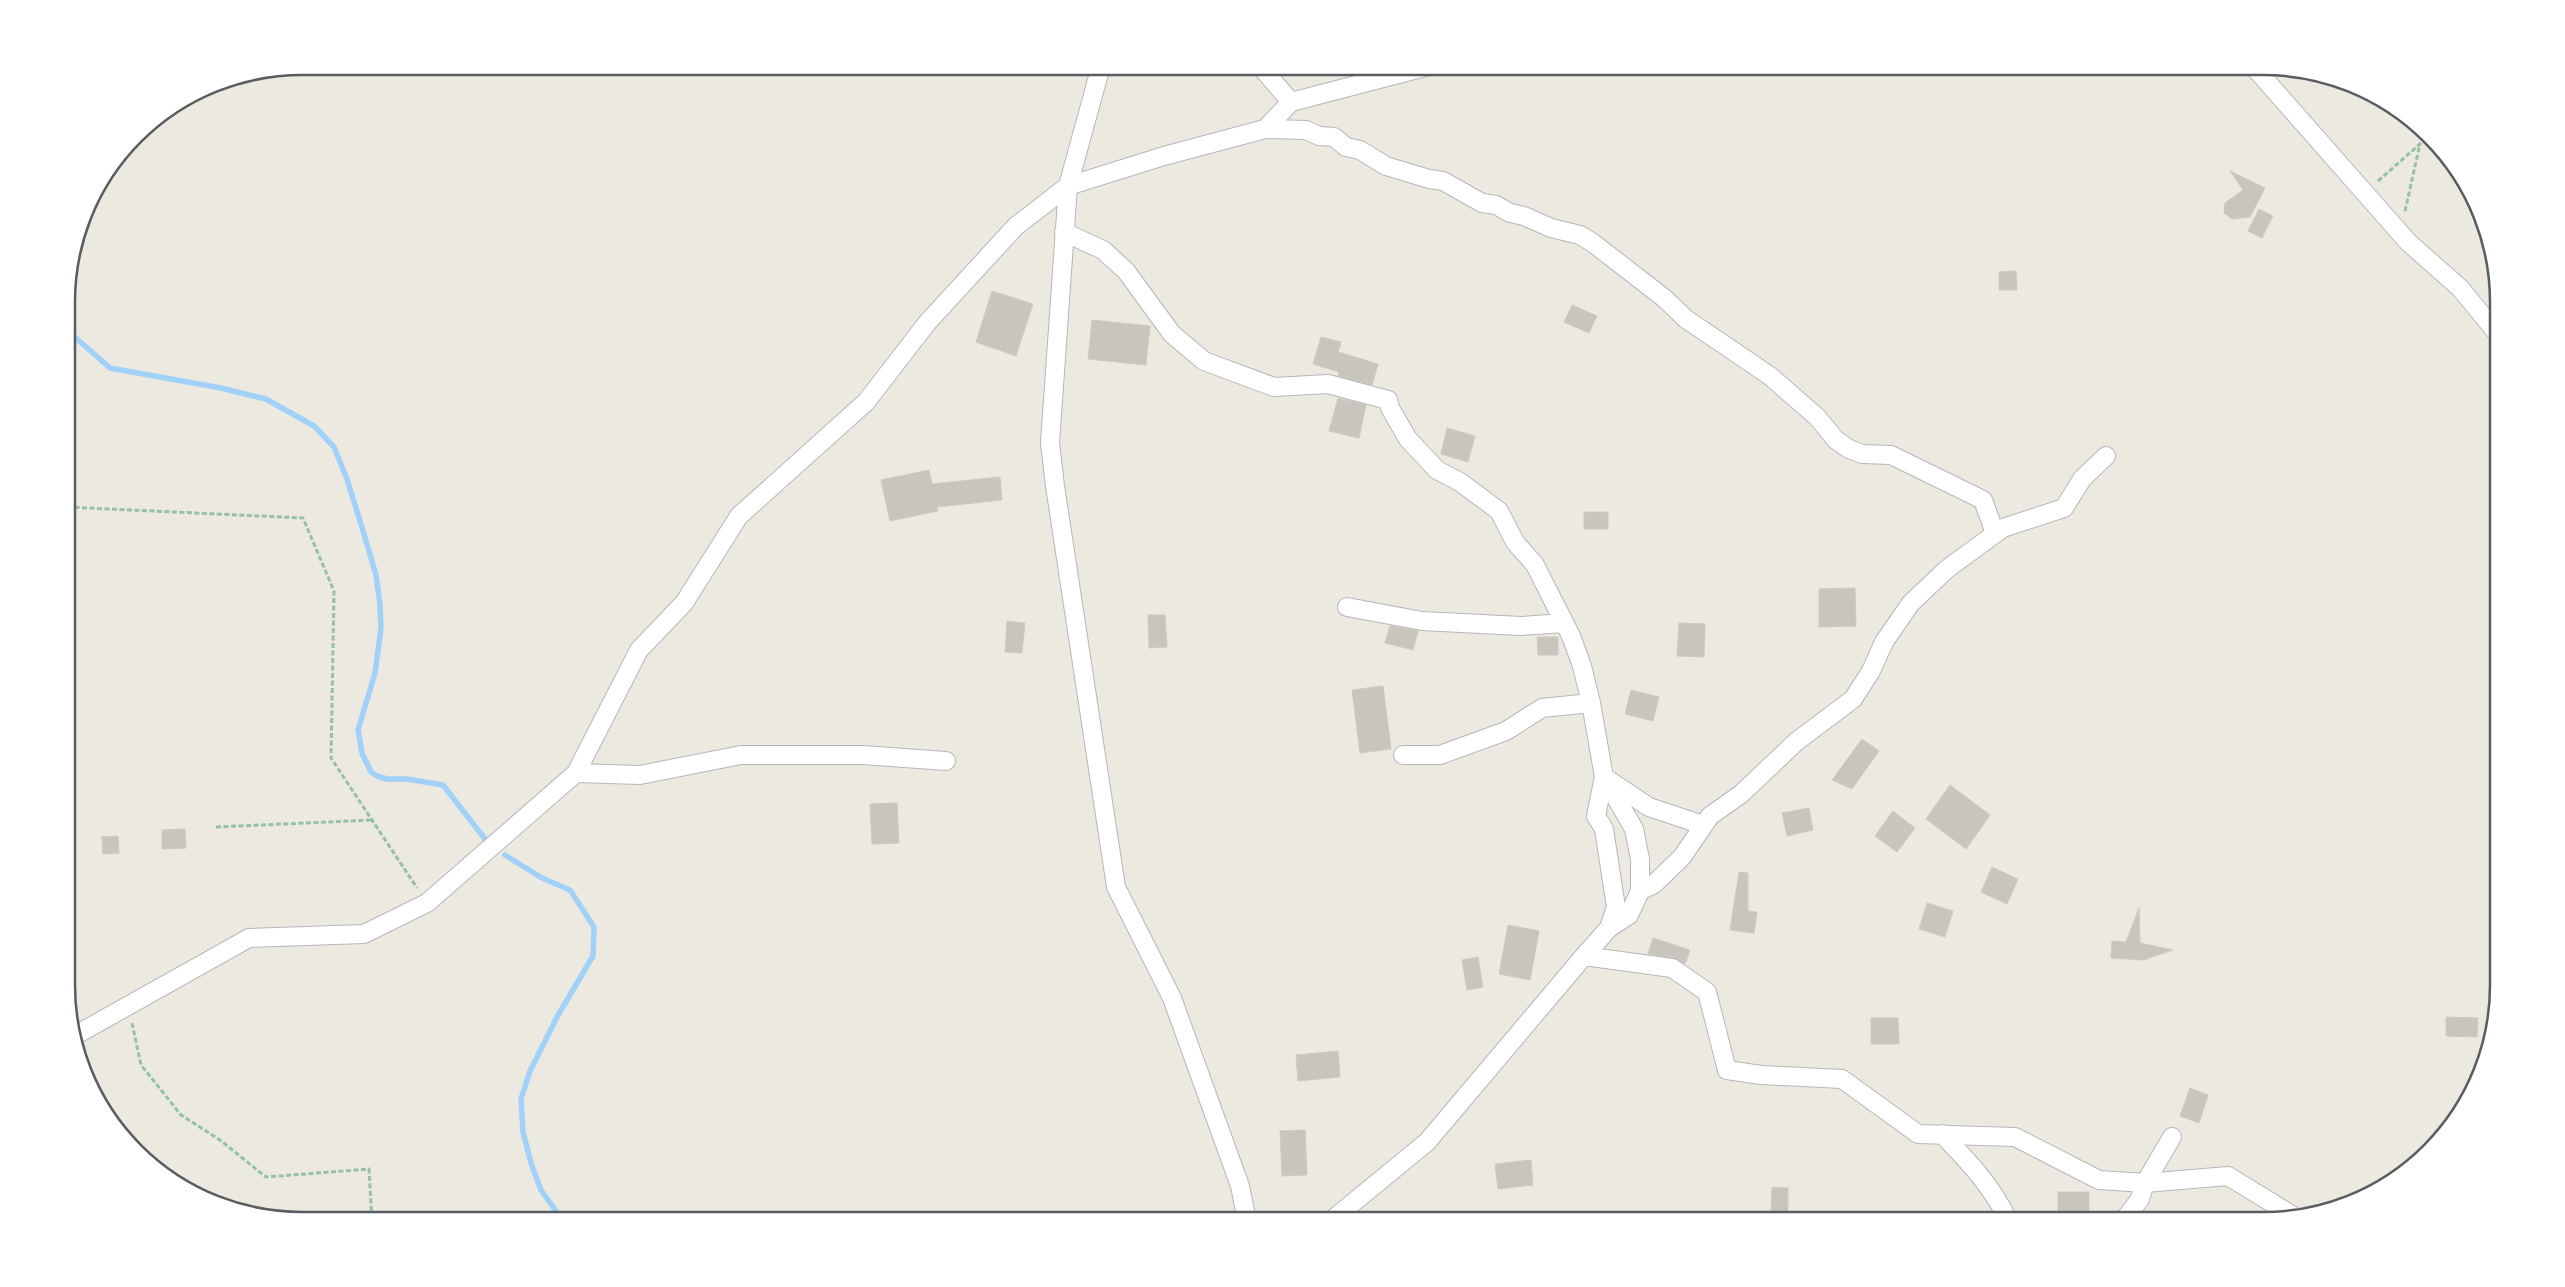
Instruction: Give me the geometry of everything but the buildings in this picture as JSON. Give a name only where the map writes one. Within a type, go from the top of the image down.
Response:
[{"type":"street","points":[[1099,75],[1068,186],[1050,443],[1087,705],[1116,887],[1172,998],[1240,1186],[1245,1212]]},
{"type":"street","points":[[1268,75],[1291,102]]},
{"type":"street","points":[[1265,129],[1291,102],[1394,75]]},
{"type":"street","points":[[2261,75],[2408,242],[2460,288],[2490,324]]},
{"type":"street","points":[[80,1033],[248,938],[364,934],[428,903],[576,773],[639,650],[684,603],[739,516],[866,402],[927,322],[1016,226],[1068,186],[1164,156],[1265,129],[1306,130],[1320,136],[1334,137],[1346,146],[1360,150],[1386,166],[1443,182],[1482,203],[1496,205],[1510,213],[1524,216],[1551,228],[1580,235],[1664,298],[1686,319],[1770,376],[1817,417],[1836,440],[1848,449],[1862,454],[1891,455],[1983,500],[1995,533]]},
{"type":"street","points":[[1064,232],[1103,250],[1115,260],[1126,271],[1172,334],[1204,361],[1274,386],[1328,384],[1388,400],[1390,408],[1408,439],[1437,470],[1460,482],[1499,511],[1515,542],[1535,565],[1564,623],[1582,666],[1591,703],[1604,777],[1634,829],[1640,859],[1640,891],[1629,915],[1609,928],[1584,956],[1427,1142],[1342,1212]]},
{"type":"street","points":[[1640,891],[1654,884],[1682,857],[1710,816],[1741,794],[1797,741],[1853,698],[1884,642],[1912,603],[1947,569],[2003,528],[2064,508],[2082,479],[2106,456]]},
{"type":"street","points":[[1347,607],[1422,621],[1521,626],[1564,623]]},
{"type":"street","points":[[1403,755],[1440,755],[1506,730],[1542,708],[1591,703]]},
{"type":"street","points":[[576,773],[640,775],[741,755],[863,755],[946,761]]},
{"type":"street","points":[[1604,777],[1649,806],[1703,825]]},
{"type":"street","points":[[1604,777],[1596,816],[1604,829],[1616,907],[1609,928]]},
{"type":"street","points":[[1584,956],[1672,968],[1707,992],[1727,1070],[1761,1075],[1842,1079],[1918,1134],[2015,1137],[2099,1180],[2145,1183],[2228,1176],[2285,1211]]},
{"type":"street","points":[[1942,1134],[1973,1166],[1998,1200],[2004,1212]]},
{"type":"street","points":[[2130,1212],[2140,1199],[2145,1183],[2172,1137]]},
{"type":"path","points":[[2408,242],[2404,216],[2421,140]]},
{"type":"path","points":[[2366,193],[2420,144]]},
{"type":"path","points":[[75,508],[304,518],[334,591],[331,758],[428,903]]},
{"type":"path","points":[[216,827],[372,820]]},
{"type":"path","points":[[128,1006],[141,1065],[181,1115],[220,1140],[266,1177],[369,1169],[371,1212]]},
{"type":"waterway","points":[[75,337],[110,368],[221,388],[266,399],[314,426],[334,447],[347,479],[376,575],[380,605],[381,628],[375,673],[358,730],[362,753],[371,772],[377,776],[387,779],[407,779],[443,785],[485,839]]},
{"type":"waterway","points":[[505,855],[542,878],[570,890],[594,927],[593,956],[557,1017],[530,1071],[521,1099],[523,1132],[531,1163],[541,1190],[557,1212]]}]
